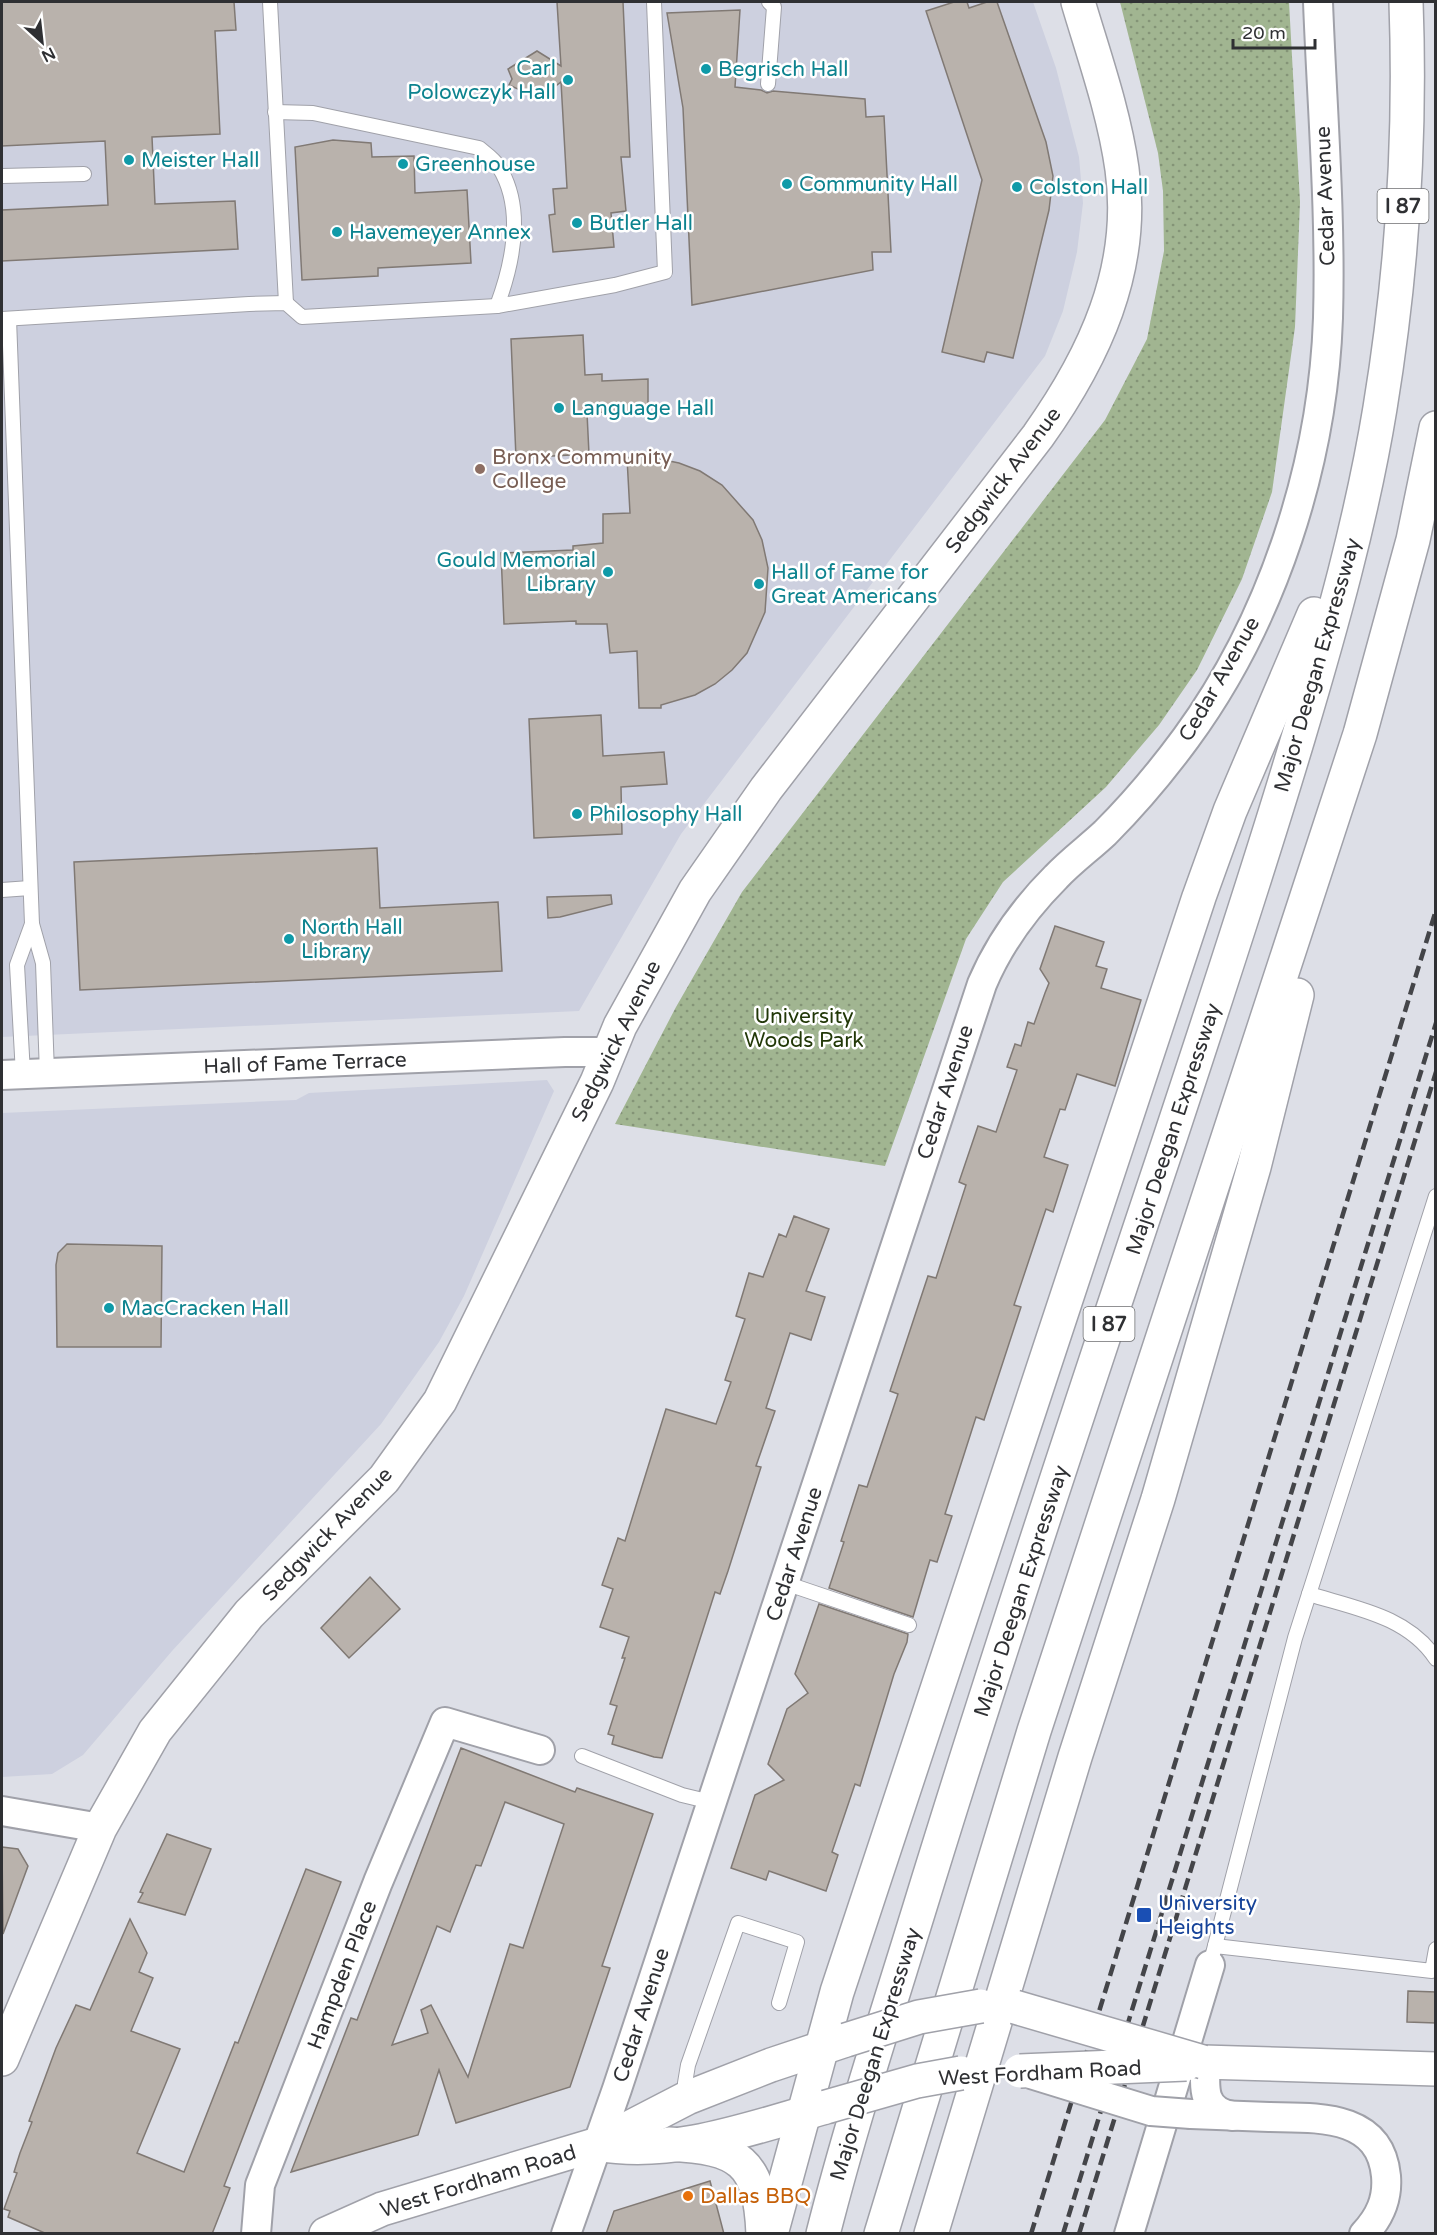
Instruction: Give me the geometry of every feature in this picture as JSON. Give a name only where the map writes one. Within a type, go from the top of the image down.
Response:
[{"type":"main road","name":"Sedgwick Avenue","points":[[3,2048],[99,1828],[155,1731],[249,1614],[384,1479],[440,1401],[625,1016],[717,855],[1038,436],[1066,397],[1098,338],[1115,283],[1120,253],[1123,189],[1114,128],[1078,2]]},
{"type":"main road","name":"Major Deegan Expressway","points":[[823,2234],[857,2110],[939,1844],[1281,796],[1336,606],[1380,410],[1394,310],[1403,207],[1407,109],[1406,2]]},
{"type":"main road","points":[[771,2234],[814,2110],[833,2044],[1207,874],[1230,811],[1319,602],[1380,410]]},
{"type":"main road","name":"I 87","points":[[881,2234],[1048,1688],[1360,734],[1413,540],[1436,428]]},
{"type":"main road","points":[[931,2234],[989,2072],[998,2006],[1078,1746],[1158,1499],[1254,1167],[1360,734]]},
{"type":"main road","name":"West Fordham Road","points":[[326,2234],[382,2209],[598,2144],[687,2098],[833,2044],[919,2017],[998,2006],[1205,2062]]},
{"type":"main road","name":"West Fordham Road","points":[[598,2144],[627,2147],[669,2144],[735,2132],[917,2081],[989,2072],[1127,2068],[1205,2062],[1436,2069]]},
{"type":"main road","points":[[669,2144],[722,2150],[740,2161],[747,2168],[757,2187],[764,2234]]},
{"type":"street","name":"Cedar Avenue","points":[[566,2234],[598,2144],[966,1030],[991,963],[1004,939],[1056,877],[1103,835],[1153,783],[1193,728],[1228,673],[1258,611],[1287,540],[1308,461],[1316,418],[1328,320],[1318,2]]},
{"type":"street","name":"Hall of Fame Terrace","points":[[24,1074],[609,1052]]},
{"type":"street","name":"Hampden Place","points":[[256,2234],[260,2185],[378,1882],[445,1722],[540,1750]]},
{"type":"street","points":[[2,1811],[99,1828]]},
{"type":"street","points":[[1129,2234],[1213,1956]]},
{"type":"street","points":[[1205,2062],[1204,2089],[1207,2101],[1214,2110],[1236,2116]]},
{"type":"street","points":[[989,2072],[1151,2111],[1330,2119],[1350,2125],[1368,2138],[1380,2156],[1387,2183],[1381,2211],[1364,2234]]},
{"type":"lane","points":[[270,2],[286,303]]},
{"type":"lane","points":[[24,1074],[43,963],[32,924],[5,319],[286,303],[302,317],[497,306],[615,285],[666,272],[654,2]]},
{"type":"lane","points":[[768,84],[774,7],[770,2]]},
{"type":"lane","points":[[275,112],[312,113],[479,148],[498,165],[508,184],[512,203],[514,228],[511,269],[497,306]]},
{"type":"lane","points":[[2,176],[84,174]]},
{"type":"lane","points":[[2,890],[30,888]]},
{"type":"lane","points":[[24,1074],[17,965],[32,924]]},
{"type":"lane","points":[[1436,1196],[1308,1594],[1282,1684],[1213,1956],[1432,1971],[1436,1949]]},
{"type":"lane","points":[[784,1583],[909,1625]]},
{"type":"lane","points":[[1308,1594],[1392,1621],[1408,1629],[1425,1643],[1436,1659]]},
{"type":"lane","points":[[582,1756],[682,1795],[711,1802]]},
{"type":"lane","points":[[687,2098],[685,2084],[688,2065],[738,1923],[797,1942],[779,2003]]},
{"type":"shaded area","name":"Bronx Community College","points":[[2,2],[1033,2],[1056,68],[1079,157],[1083,203],[1077,252],[1063,311],[1045,356],[681,834],[579,1011],[2,1037]]},
{"type":"shaded area","points":[[547,1080],[554,1091],[464,1296],[439,1342],[381,1424],[172,1651],[83,1755],[52,1774],[2,1777],[2,1113],[296,1100],[309,1093]]},
{"type":"green space","name":"University Woods Park","points":[[1120,2],[1289,2],[1300,202],[1295,327],[1272,492],[1242,579],[1197,670],[1159,725],[1106,787],[1003,882],[966,939],[885,1166],[615,1124],[676,1007],[742,892],[1105,420],[1147,339],[1164,251],[1163,191],[1158,153]]},
{"type":"building","name":"Meister Hall","points":[[2,2],[234,2],[236,30],[215,31],[220,134],[152,137],[155,204],[235,201],[238,249],[2,261],[2,210],[108,205],[105,141],[2,146]]},
{"type":"building","name":"Carl Polowczyk Hall","points":[[557,2],[623,2],[630,157],[621,157],[626,211],[611,213],[614,247],[553,252],[549,215],[555,214],[553,189],[567,188],[561,82],[539,99],[509,85],[512,79],[508,69],[537,51],[561,66]]},
{"type":"building","name":"Colston Hall","points":[[954,2],[967,2],[969,8],[987,2],[997,2],[1046,142],[1053,176],[1049,210],[1013,358],[987,352],[984,362],[942,352],[982,180],[926,11]]},
{"type":"building","name":"Community Hall","points":[[740,10],[735,87],[761,90],[767,93],[773,91],[865,99],[866,117],[884,116],[891,252],[872,252],[873,270],[692,305],[683,108],[667,13]]},
{"type":"building","points":[[333,140],[371,143],[372,157],[414,156],[415,193],[467,190],[471,263],[378,268],[378,276],[302,280],[295,147]]},
{"type":"building","name":"Language Hall","points":[[583,335],[585,375],[602,374],[602,381],[648,379],[648,410],[587,413],[589,454],[516,458],[511,339]]},
{"type":"building","points":[[650,457],[679,463],[700,471],[722,485],[753,520],[762,540],[768,568],[765,612],[747,653],[715,684],[695,695],[661,705],[661,708],[639,708],[637,651],[610,653],[607,624],[576,624],[576,621],[504,624],[501,553],[573,550],[573,546],[603,543],[603,514],[630,513],[627,458]]},
{"type":"building","name":"Philosophy Hall","points":[[601,715],[603,756],[664,752],[667,784],[621,787],[622,834],[534,838],[529,719]]},
{"type":"building","name":"North Hall Library","points":[[377,848],[380,908],[498,902],[502,971],[80,990],[74,862]]},
{"type":"building","points":[[611,895],[612,904],[548,918],[547,897]]},
{"type":"building","points":[[1055,926],[1104,942],[1096,966],[1107,969],[1101,988],[1141,1000],[1115,1086],[1077,1074],[1065,1110],[1060,1109],[1044,1157],[1068,1165],[1053,1212],[1046,1209],[1014,1305],[1021,1307],[984,1420],[976,1417],[945,1514],[952,1516],[937,1562],[930,1560],[913,1617],[829,1588],[859,1485],[867,1487],[898,1394],[890,1391],[928,1276],[936,1278],[966,1185],[959,1182],[978,1126],[996,1132],[1017,1070],[1007,1067],[1015,1044],[1021,1046],[1028,1022],[1034,1024],[1049,983],[1040,969]]},
{"type":"building","points":[[794,1216],[829,1229],[806,1291],[825,1297],[811,1340],[790,1333],[766,1408],[775,1411],[756,1466],[761,1467],[728,1571],[720,1594],[715,1592],[662,1758],[654,1757],[612,1744],[614,1736],[608,1734],[617,1706],[610,1704],[625,1658],[622,1658],[629,1637],[600,1627],[613,1589],[602,1585],[618,1538],[625,1541],[666,1409],[716,1424],[731,1382],[725,1380],[745,1319],[736,1316],[749,1273],[763,1277],[779,1234],[786,1237]]},
{"type":"building","name":"MacCracken Hall","points":[[67,1244],[162,1246],[161,1347],[57,1347],[56,1265],[58,1253]]},
{"type":"building","points":[[370,1577],[400,1609],[349,1658],[321,1628]]},
{"type":"building","points":[[819,1604],[908,1634],[860,1786],[855,1784],[832,1852],[838,1855],[826,1891],[769,1871],[766,1880],[731,1868],[755,1795],[784,1780],[768,1764],[787,1709],[808,1693],[795,1674]]},
{"type":"building","points":[[461,1748],[575,1792],[577,1788],[653,1814],[602,1966],[610,1968],[570,2087],[456,2123],[439,2070],[418,2135],[291,2172],[351,2018],[357,2020]],"holes":[[[505,1802],[564,1824],[523,1948],[510,1944],[468,2077],[431,2005],[421,2010],[428,2033],[392,2045],[437,1926],[450,1932],[476,1865],[481,1866]]]},
{"type":"building","points":[[167,1834],[211,1849],[185,1915],[138,1902],[143,1893],[140,1892]]},
{"type":"building","points":[[2,1847],[18,1849],[28,1866],[3,1934]]},
{"type":"building","points":[[306,1869],[341,1882],[224,2186],[230,2188],[212,2234],[47,2234],[8,2217],[10,2211],[4,2209],[17,2173],[14,2172],[32,2122],[29,2121],[56,2048],[76,2005],[90,2010],[130,1919],[147,1953],[139,1972],[153,1978],[131,2031],[180,2049],[137,2153],[184,2172],[235,2042],[238,2043]]},
{"type":"building","points":[[1408,1991],[1436,1992],[1436,2023],[1407,2022]]},
{"type":"building","name":"Dallas BBQ","points":[[710,2181],[724,2234],[606,2234],[614,2211]]},
{"type":"railway","points":[[1031,2234],[1436,910]]},
{"type":"railway","points":[[1063,2234],[1436,1023]]},
{"type":"railway","points":[[1079,2234],[1436,1072]]},
{"type":"place","name":"Begrisch Hall","points":[[706,69]]},
{"type":"place","name":"Carl Polowczyk Hall","points":[[568,80]]},
{"type":"place","name":"Meister Hall","points":[[129,160]]},
{"type":"place","name":"Greenhouse","points":[[403,164]]},
{"type":"place","name":"Community Hall","points":[[787,184]]},
{"type":"place","name":"Colston Hall","points":[[1017,187]]},
{"type":"place","name":"Butler Hall","points":[[577,223]]},
{"type":"place","name":"Havemeyer Annex","points":[[337,232]]},
{"type":"place","name":"Language Hall","points":[[559,408]]},
{"type":"place","name":"Bronx Community College","points":[[480,469]]},
{"type":"place","name":"Gould Memorial Library","points":[[608,572]]},
{"type":"place","name":"Hall of Fame for Great Americans","points":[[759,584]]},
{"type":"place","name":"Philosophy Hall","points":[[577,814]]},
{"type":"place","name":"North Hall Library","points":[[289,939]]},
{"type":"place","name":"MacCracken Hall","points":[[109,1308]]},
{"type":"place","name":"University Heights","points":[[1144,1915]]},
{"type":"place","name":"Dallas BBQ","points":[[688,2196]]}]
